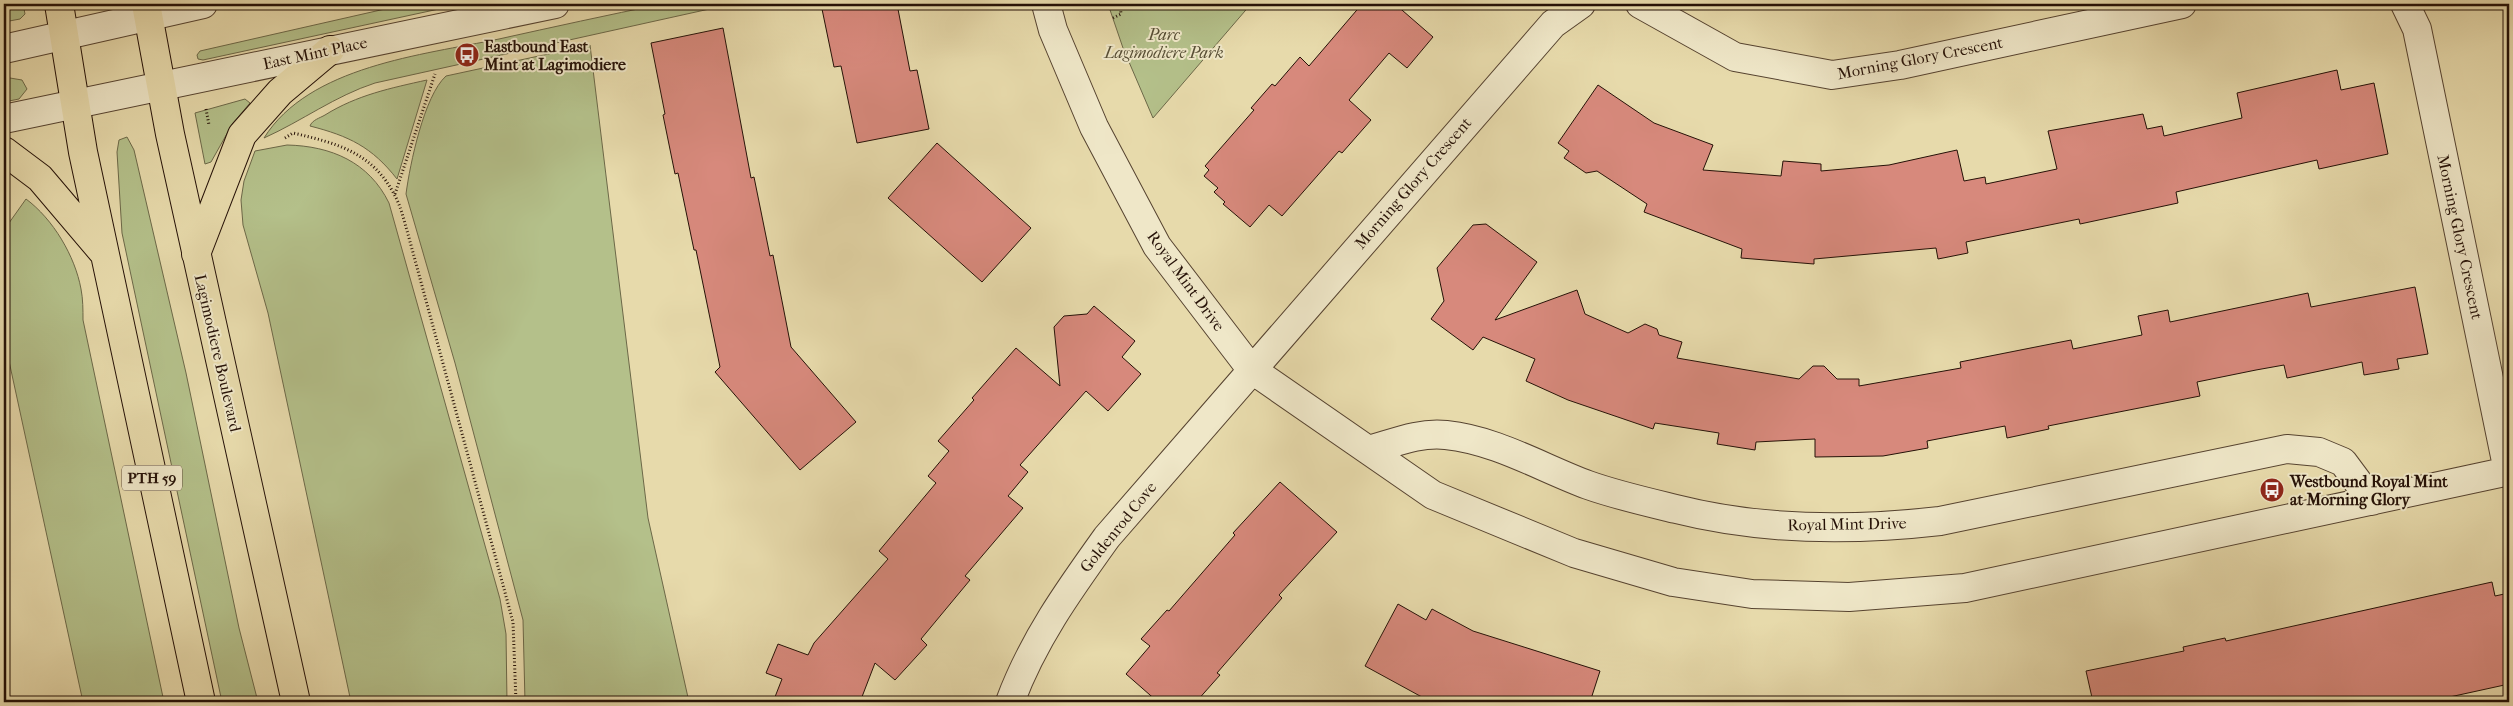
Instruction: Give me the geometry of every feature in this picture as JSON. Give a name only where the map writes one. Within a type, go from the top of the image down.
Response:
[{"type":"main road","name":"PTH 59","points":[[59,4],[66,36],[74,105],[104,254],[201,702]]},
{"type":"main road","name":"Lagimodiere Boulevard","points":[[147,11],[160,86],[196,254],[296,702]]},
{"type":"main road","points":[[196,254],[242,135],[280,92],[330,50]]},
{"type":"main road","points":[[4,151],[40,178],[104,254]]},
{"type":"street","points":[[4,49],[66,36],[147,11],[203,4]]},
{"type":"street","name":"East Mint Place","points":[[4,119],[555,4]]},
{"type":"street","name":"Royal Mint Drive","points":[[1046,4],[1053,30],[1094,126],[1157,246],[1251,369],[1433,495],[1574,554],[1673,582],[1752,594],[1849,597],[1965,588],[2509,471]]},
{"type":"street","name":"Morning Glory Crescent","points":[[1251,369],[1553,24],[1581,4]]},
{"type":"street","name":"Morning Glory Crescent","points":[[1640,4],[1735,58],[1832,75],[1900,65],[2182,4]]},
{"type":"street","name":"Morning Glory Crescent","points":[[2405,4],[2417,29],[2509,471]]},
{"type":"street","name":"Goldenrod Cove","points":[[1010,702],[1020,675],[1052,615],[1107,537],[1251,369]]},
{"type":"street","name":"Royal Mint Drive","points":[[1369,450],[1417,436],[1445,435],[1480,441],[1590,486],[1678,510],[1754,523],[1824,528],[1884,527],[1940,521],[2286,450],[2319,452],[2342,462],[2372,501]]},
{"type":"path","points":[[1113,18],[1121,14],[1120,4]]},
{"type":"path","points":[[395,194],[435,74]]},
{"type":"path","points":[[294,133],[349,149],[376,169],[395,194],[408,234],[513,622],[516,702]]},
{"type":"green space","points":[[4,4],[23,4],[25,14],[20,19],[4,22]]},
{"type":"green space","points":[[407,4],[462,4],[203,60],[198,59],[197,55],[200,51]]},
{"type":"green space","points":[[662,4],[732,4],[375,83],[360,88],[264,138],[284,114],[309,94],[338,79],[369,67],[403,58]]},
{"type":"green space","name":"Parc Lagimodiere Park","points":[[1108,4],[1251,4],[1153,118],[1123,48]]},
{"type":"green space","points":[[590,45],[648,518],[689,702],[525,702],[523,620],[455,363],[406,194],[419,131],[431,99],[446,76]]},
{"type":"green space","points":[[4,77],[22,80],[27,89],[19,99],[4,102]]},
{"type":"green space","points":[[427,80],[397,179],[388,168],[359,144],[337,134],[310,126],[316,119],[349,102],[387,89]]},
{"type":"green space","points":[[245,99],[250,103],[233,123],[211,162],[205,164],[195,113]]},
{"type":"green space","points":[[127,137],[134,150],[186,373],[239,628],[258,702],[222,702],[122,233],[117,152],[119,140]]},
{"type":"green space","points":[[287,145],[319,149],[347,159],[371,177],[389,203],[500,599],[506,634],[507,702],[351,702],[268,313],[243,225],[241,200],[244,181],[255,151]]},
{"type":"green space","points":[[26,199],[36,207],[54,228],[68,251],[78,276],[82,297],[83,320],[164,702],[83,702],[4,338],[4,230]]},
{"type":"building","points":[[846,4],[897,4],[910,71],[917,70],[929,129],[857,143],[841,66],[834,67],[822,9]]},
{"type":"building","points":[[1362,4],[1395,4],[1433,37],[1407,68],[1389,53],[1349,100],[1371,120],[1342,153],[1339,151],[1282,216],[1269,205],[1250,227],[1223,204],[1225,202],[1214,192],[1218,188],[1204,176],[1209,170],[1205,166],[1254,110],[1251,108],[1272,84],[1275,86],[1300,57],[1309,66]]},
{"type":"building","points":[[723,28],[751,178],[754,177],[770,256],[773,255],[791,347],[856,422],[800,470],[715,372],[720,367],[696,250],[694,250],[678,173],[675,174],[663,115],[665,114],[651,43]]},
{"type":"building","points":[[2337,70],[2341,90],[2374,83],[2388,154],[2319,169],[2317,160],[2176,192],[2178,203],[2080,224],[2079,219],[1966,242],[1968,253],[1938,259],[1936,248],[1814,259],[1814,264],[1741,258],[1742,249],[1644,212],[1647,204],[1597,171],[1586,173],[1564,158],[1569,151],[1558,143],[1598,85],[1654,123],[1713,145],[1703,170],[1781,176],[1783,161],[1821,164],[1821,171],[1889,165],[1957,150],[1964,181],[1985,177],[1986,184],[2057,169],[2048,131],[2143,114],[2147,129],[2162,126],[2164,136],[2242,118],[2237,93]]},
{"type":"building","points":[[937,143],[1031,228],[982,282],[888,198]]},
{"type":"building","points":[[1486,224],[1537,262],[1495,320],[1577,290],[1585,314],[1628,333],[1645,324],[1657,329],[1659,335],[1682,342],[1677,358],[1799,379],[1813,366],[1824,366],[1837,379],[1859,379],[1859,386],[1961,368],[1960,362],[2071,340],[2073,349],[2142,335],[2138,316],[2168,310],[2170,322],[2308,293],[2311,307],[2415,287],[2428,354],[2397,359],[2399,369],[2364,375],[2362,362],[2287,378],[2284,365],[2256,370],[2197,382],[2200,396],[2048,426],[2049,429],[2007,438],[2005,426],[1927,441],[1928,448],[1883,456],[1815,457],[1815,439],[1756,442],[1755,450],[1717,444],[1719,433],[1655,423],[1653,429],[1568,400],[1526,381],[1535,359],[1483,337],[1473,350],[1431,319],[1444,301],[1437,268],[1473,225]]},
{"type":"building","points":[[1094,306],[1135,341],[1122,357],[1141,374],[1108,411],[1086,391],[1020,465],[1028,472],[1008,496],[1023,508],[965,576],[970,580],[921,639],[927,645],[895,680],[875,663],[860,702],[773,702],[782,679],[766,673],[778,644],[808,655],[814,643],[888,559],[879,551],[936,483],[928,476],[949,451],[938,441],[974,400],[972,398],[1016,348],[1060,386],[1054,327],[1064,316],[1087,314]]},
{"type":"building","points":[[1280,482],[1337,532],[1279,595],[1282,598],[1217,673],[1220,675],[1196,702],[1158,702],[1126,674],[1150,646],[1141,639],[1167,610],[1169,611],[1235,535],[1233,533]]},
{"type":"building","points":[[2492,582],[2495,596],[2509,593],[2509,684],[2436,700],[2435,697],[2411,702],[2093,702],[2086,671],[2184,651],[2183,647],[2225,638],[2226,641]]},
{"type":"building","points":[[1398,604],[1426,620],[1432,609],[1473,631],[1600,671],[1590,702],[1431,702],[1365,666]]},
{"type":"place","name":"Eastbound East Mint at Lagimodiere","points":[[467,55]]},
{"type":"place","name":"Westbound Royal Mint at Morning Glory","points":[[2272,490]]}]
